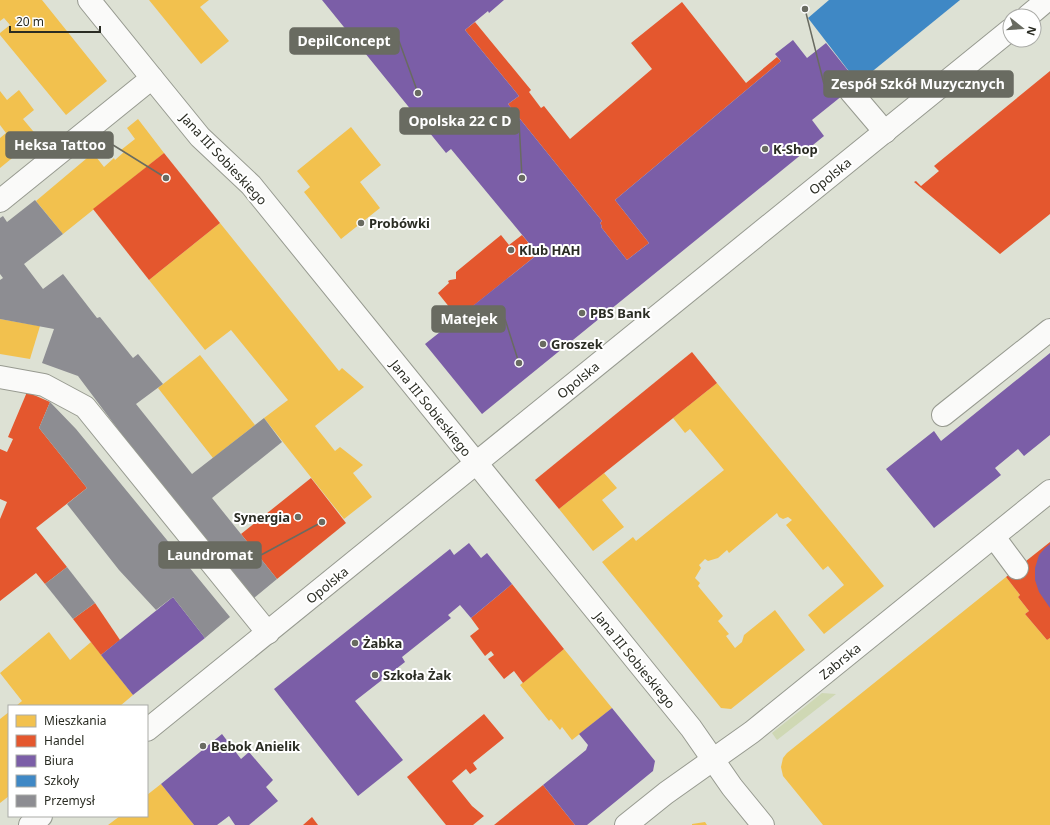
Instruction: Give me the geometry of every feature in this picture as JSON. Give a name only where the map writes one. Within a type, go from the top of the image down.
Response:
[{"type":"street","name":"Jana III Sobieskiego","points":[[89,0],[200,137],[251,185],[691,728],[732,787],[763,825]]},
{"type":"street","points":[[1038,8],[1047,0]]},
{"type":"street","name":"Opolska","points":[[148,729],[1002,37]]},
{"type":"street","points":[[0,201],[152,78]]},
{"type":"street","points":[[851,92],[885,132]]},
{"type":"street","points":[[943,414],[1050,330]]},
{"type":"street","points":[[0,377],[44,385],[85,407],[268,633]]},
{"type":"street","name":"Zabrska","points":[[626,825],[666,793],[752,732],[1050,492]]},
{"type":"street","points":[[994,537],[1017,568]]},
{"type":"street","points":[[30,825],[40,817]]},
{"type":"green space","points":[[822,693],[836,694],[777,740],[772,733]]},
{"type":"building: Mieszkania","points":[[0,0],[42,0],[107,81],[66,115],[0,35],[0,33],[10,25],[4,18],[0,21]]},
{"type":"building: Mieszkania","points":[[149,0],[209,0],[200,7],[229,41],[201,64]]},
{"type":"building: Mieszkania","points":[[19,90],[34,110],[23,119],[38,137],[0,168],[0,138],[6,133],[0,125],[0,91],[7,100]]},
{"type":"building: Mieszkania","points":[[138,119],[164,153],[63,234],[36,201],[93,153],[104,167],[114,158],[115,160],[124,152],[121,150],[135,139],[127,128]]},
{"type":"building: Mieszkania","points":[[351,127],[381,165],[360,182],[380,208],[341,239],[304,192],[310,187],[297,171]]},
{"type":"building: Mieszkania","points":[[220,223],[339,371],[342,368],[364,387],[315,426],[335,451],[340,447],[363,465],[353,473],[372,497],[344,519],[264,418],[288,400],[231,330],[205,350],[149,280]]},
{"type":"building: Mieszkania","points":[[0,319],[40,326],[30,359],[0,354]]},
{"type":"building: Mieszkania","points":[[200,355],[255,425],[213,458],[158,388]]},
{"type":"building: Mieszkania","points":[[717,383],[884,586],[824,634],[808,615],[844,585],[828,566],[823,570],[786,525],[792,520],[788,517],[783,519],[779,517],[777,513],[729,553],[727,550],[718,558],[708,561],[705,559],[699,565],[701,568],[695,578],[700,583],[698,586],[723,616],[718,621],[729,634],[726,636],[735,648],[742,642],[744,635],[775,610],[805,650],[731,709],[721,708],[602,562],[633,537],[636,541],[724,470],[690,429],[685,433],[673,418]]},
{"type":"building: Mieszkania","points":[[604,473],[617,488],[602,500],[624,527],[593,551],[559,509]]},
{"type":"building: Mieszkania","points":[[1006,577],[1020,595],[1018,597],[1029,611],[1025,614],[1047,640],[1050,638],[1050,825],[823,825],[783,776],[781,767],[783,758],[787,753]]},
{"type":"building: Mieszkania","points":[[49,632],[70,660],[91,642],[133,695],[121,705],[17,705],[22,701],[0,673]]},
{"type":"building: Mieszkania","points":[[564,649],[612,708],[572,740],[562,727],[560,730],[551,719],[549,721],[520,685]]},
{"type":"building: Mieszkania","points":[[8,713],[8,797],[0,803],[0,719]]},
{"type":"building: Mieszkania","points":[[161,784],[194,825],[108,825],[119,817],[148,817],[148,794]]},
{"type":"building: Mieszkania","points":[[705,822],[707,825],[692,825],[692,824]]},
{"type":"building: Handel","points":[[682,2],[746,83],[777,57],[781,61],[615,200],[649,243],[627,260],[601,227],[602,226],[600,223],[602,221],[508,104],[519,96],[465,30],[475,22],[531,90],[529,92],[541,108],[544,106],[570,139],[652,69],[631,43]]},
{"type":"building: Handel","points":[[1050,71],[1050,214],[1000,254],[914,182],[916,181],[921,186],[939,171],[934,166]]},
{"type":"building: Handel","points":[[164,153],[220,223],[149,280],[93,209]]},
{"type":"building: Handel","points":[[501,235],[509,245],[522,235],[538,254],[458,318],[438,293],[449,283],[448,281],[456,279],[456,272]]},
{"type":"building: Handel","points":[[692,352],[717,383],[559,509],[535,480]]},
{"type":"building: Handel","points":[[27,392],[50,402],[39,428],[87,488],[36,528],[67,567],[45,584],[36,573],[0,601],[0,519],[7,502],[0,499],[0,449],[7,452],[13,439],[8,437]]},
{"type":"building: Handel","points":[[311,478],[346,523],[277,579],[241,534]]},
{"type":"building: Handel","points":[[1050,542],[1050,638],[1047,640],[1025,614],[1029,611],[1018,597],[1020,595],[1006,577]]},
{"type":"building: Handel","points":[[512,584],[564,649],[523,683],[514,671],[504,679],[488,659],[494,655],[491,651],[485,656],[470,636],[479,629],[471,618]]},
{"type":"building: Handel","points":[[95,603],[120,640],[101,655],[73,619]]},
{"type":"building: Handel","points":[[484,714],[504,738],[473,763],[477,769],[470,774],[466,769],[452,781],[472,806],[484,816],[473,825],[446,825],[407,777]]},
{"type":"building: Handel","points":[[543,785],[575,825],[494,825]]},
{"type":"building: Handel","points":[[312,817],[318,825],[303,825]]},
{"type":"building: Biura","points":[[322,0],[504,0],[465,30],[519,96],[508,104],[602,221],[600,223],[602,226],[601,227],[627,260],[649,243],[615,200],[781,61],[775,54],[793,40],[807,58],[826,43],[858,83],[812,120],[824,136],[482,414],[425,344],[538,254],[451,149],[446,153]]},
{"type":"building: Biura","points":[[1050,353],[1050,435],[1024,456],[1018,449],[995,468],[1001,475],[934,528],[886,469],[934,431],[941,441]]},
{"type":"building: Biura","points":[[469,543],[481,558],[487,553],[512,584],[471,618],[460,605],[448,615],[451,618],[402,657],[405,662],[355,701],[403,760],[358,796],[274,689],[450,549],[454,555]]},
{"type":"building: Biura","points":[[1050,544],[1050,608],[1039,592],[1035,580],[1035,568],[1039,555]]},
{"type":"building: Biura","points":[[173,597],[205,638],[133,695],[101,655]]},
{"type":"building: Biura","points":[[612,708],[655,761],[653,771],[587,825],[575,825],[543,785],[586,750],[588,745],[579,734]]},
{"type":"building: Biura","points":[[222,734],[241,759],[249,752],[273,780],[266,787],[278,801],[249,825],[235,825],[229,816],[217,825],[194,825],[161,784]]},
{"type":"building: Szkoły","points":[[829,0],[960,0],[858,83],[808,18]]},
{"type":"building: Przemysł","points":[[35,200],[63,234],[24,264],[43,289],[63,274],[97,318],[100,317],[133,358],[138,354],[163,384],[136,404],[192,474],[264,418],[282,442],[212,498],[277,579],[248,603],[78,376],[42,363],[54,329],[0,319],[0,280],[3,278],[0,274],[0,218],[3,216],[7,222]]},
{"type":"building: Przemysł","points":[[50,402],[76,429],[230,617],[205,638],[173,597],[156,610],[119,570],[67,504],[87,488],[39,428]]},
{"type":"building: Przemysł","points":[[67,567],[95,603],[73,619],[45,584]]},
{"type":"place","name":"Zespół Szkół Muzycznych","points":[[805,9]]},
{"type":"place","name":"DepilConcept","points":[[418,93]]},
{"type":"place","name":"K-Shop","points":[[765,149]]},
{"type":"place","name":"Heksa Tattoo","points":[[166,178]]},
{"type":"place","name":"Opolska 22 C D","points":[[522,178]]},
{"type":"place","name":"Probówki","points":[[361,223]]},
{"type":"place","name":"Klub HAH","points":[[511,250]]},
{"type":"place","name":"PBS Bank","points":[[582,313]]},
{"type":"place","name":"Groszek","points":[[543,344]]},
{"type":"place","name":"Matejek","points":[[519,363]]},
{"type":"place","name":"Synergia","points":[[298,517]]},
{"type":"place","name":"Laundromat","points":[[322,522]]},
{"type":"place","name":"Żabka","points":[[355,643]]},
{"type":"place","name":"Szkoła Żak","points":[[375,675]]},
{"type":"place","name":"Bebok Anielik","points":[[203,746]]}]
